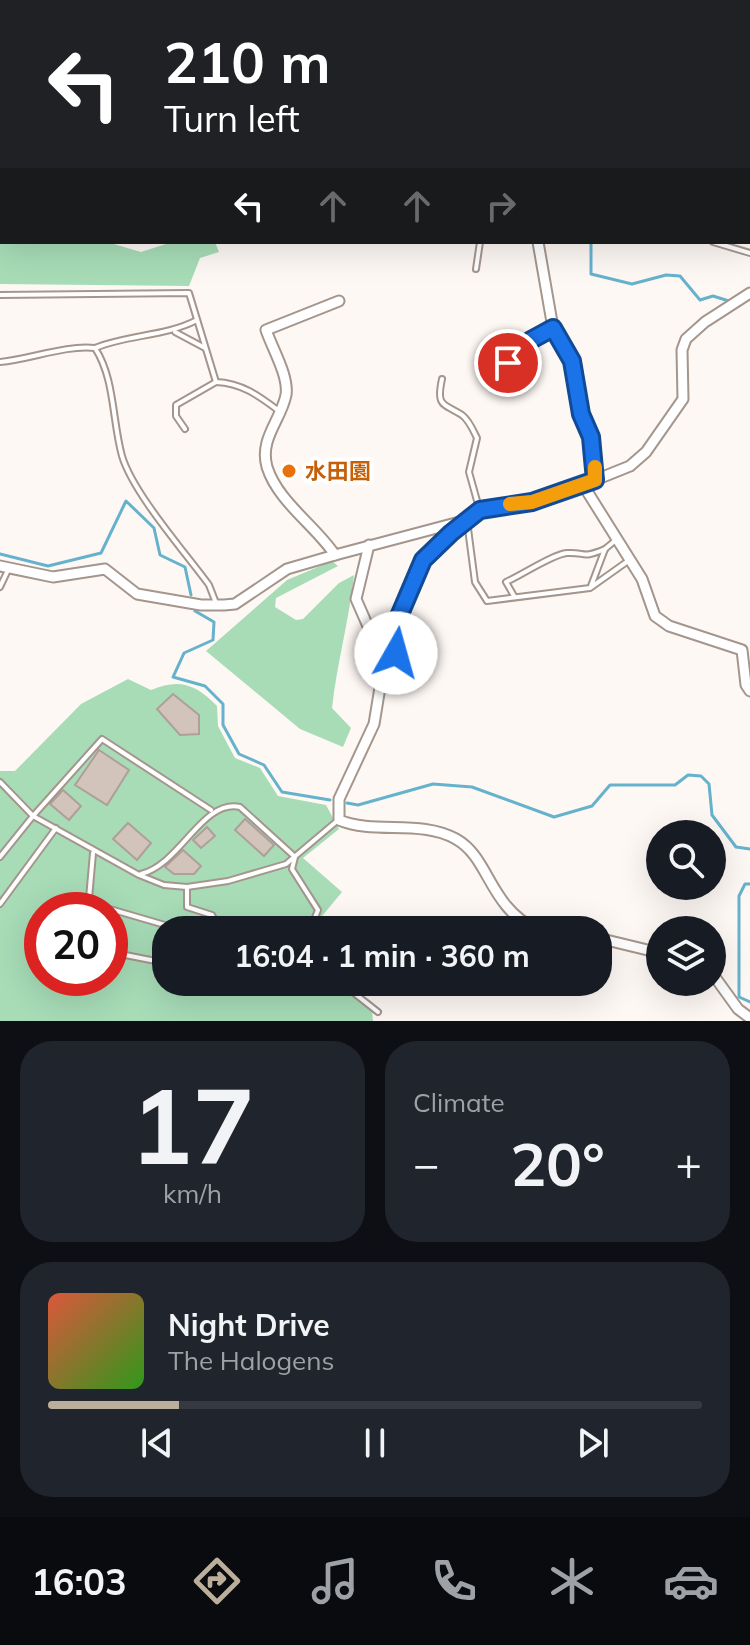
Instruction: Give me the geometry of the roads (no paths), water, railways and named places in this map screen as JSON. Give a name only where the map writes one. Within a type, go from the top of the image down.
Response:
[{"type":"street","points":[[538,244],[553,328],[572,361],[581,414],[591,437],[595,480]]},
{"type":"street","points":[[4,567],[53,577],[105,569],[137,594],[216,605],[235,604],[287,569],[467,520],[480,510],[532,502],[595,480],[630,466],[646,452],[683,399],[682,350],[686,339],[705,322],[750,293]]},
{"type":"street","points":[[335,555],[322,535],[274,484],[266,464],[266,445],[286,394],[266,330],[339,301]]},
{"type":"street","points":[[595,480],[585,488],[642,579],[655,616],[669,626],[742,650],[746,685],[750,691]]},
{"type":"street","points":[[369,545],[356,599],[384,663],[374,724],[339,799],[339,820],[352,825],[425,830],[455,838],[466,845],[499,900],[515,916]]},
{"type":"street","points":[[612,941],[646,950]]},
{"type":"street","points":[[726,992],[738,1009],[750,1018]]},
{"type":"lane","points":[[476,269],[480,244]]},
{"type":"lane","points":[[720,244],[750,253]]},
{"type":"lane","points":[[0,295],[189,293],[216,382]]},
{"type":"lane","points":[[0,362],[32,359],[75,346],[95,348],[119,338],[175,332],[197,320]]},
{"type":"lane","points":[[492,370],[508,363],[531,340],[553,328]]},
{"type":"lane","points":[[175,332],[205,348]]},
{"type":"lane","points":[[95,348],[105,363],[122,457],[131,477],[209,585],[216,605]]},
{"type":"lane","points":[[442,379],[439,395],[444,404],[467,420],[477,438],[469,472],[480,510]]},
{"type":"lane","points":[[185,429],[176,416],[176,405],[216,382],[231,383],[254,392],[279,411]]},
{"type":"lane","points":[[467,520],[478,592],[487,601],[590,588],[628,561]]},
{"type":"lane","points":[[384,663],[396,653],[400,614],[423,560],[467,520]]},
{"type":"lane","points":[[514,596],[506,582],[566,553],[584,557],[605,549],[618,538]]},
{"type":"lane","points":[[590,588],[605,549]]},
{"type":"lane","points":[[0,587],[4,567]]},
{"type":"lane","points":[[0,857],[102,739],[211,810]]},
{"type":"lane","points":[[0,782],[33,816],[93,852],[164,885],[187,887],[255,874],[286,864],[339,820]]},
{"type":"lane","points":[[139,875],[162,865],[201,826],[211,810],[228,805],[240,807],[295,857]]},
{"type":"lane","points":[[0,904],[56,828]]},
{"type":"lane","points":[[87,892],[93,852]]},
{"type":"lane","points":[[295,857],[292,869],[318,910],[316,916]]},
{"type":"lane","points":[[187,887],[187,907],[213,916]]},
{"type":"lane","points":[[128,914],[152,921]]},
{"type":"lane","points":[[128,956],[152,960]]},
{"type":"lane","points":[[358,996],[378,1012]]},
{"type":"waterway","points":[[591,244],[591,274],[632,284],[666,275],[680,276],[700,300],[713,296],[732,302]]},
{"type":"waterway","points":[[0,554],[48,566],[101,553],[126,501],[154,528],[160,555],[185,567],[191,595]]},
{"type":"waterway","points":[[195,611],[214,622],[213,640],[184,653],[173,677],[205,686],[223,704],[223,725],[239,754],[264,765],[282,792],[330,800]]},
{"type":"waterway","points":[[347,803],[358,805],[433,784],[472,787],[554,817],[592,806],[610,785],[675,785],[688,775],[701,776],[709,784],[712,815],[736,847],[750,849]]},
{"type":"waterway","points":[[750,884],[745,884],[739,896],[739,997],[750,1002]]},
{"type":"place","name":"水田園","points":[[289,471]]}]
